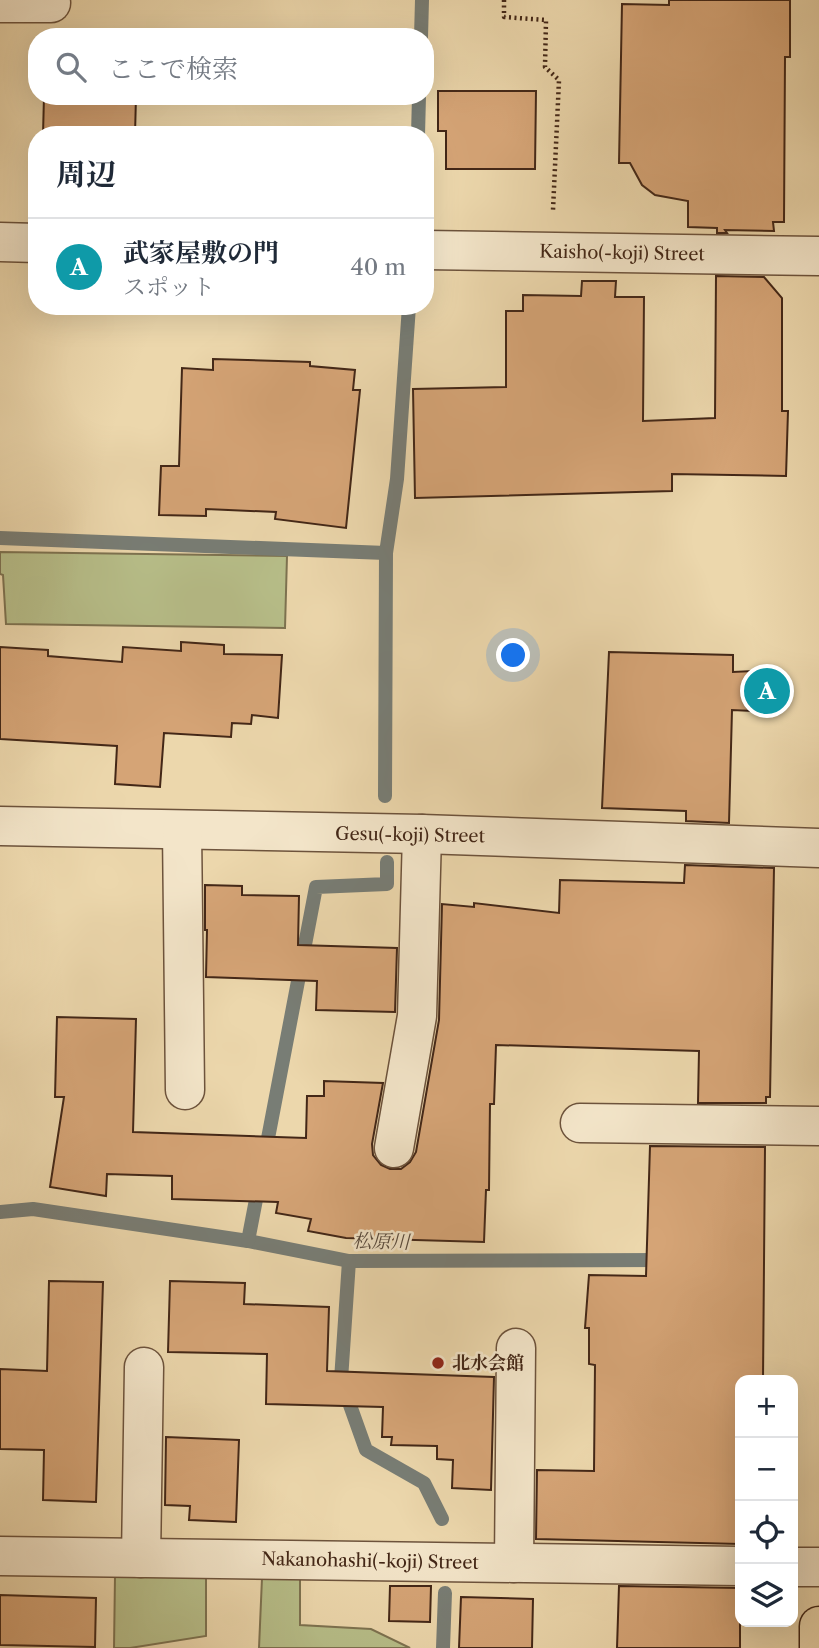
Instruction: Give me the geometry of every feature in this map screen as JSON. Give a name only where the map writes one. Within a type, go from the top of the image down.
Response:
[{"type":"main road","points":[[819,1626],[819,1648]]},
{"type":"street","points":[[0,3],[51,3]]},
{"type":"street","points":[[0,243],[28,243]]},
{"type":"street","name":"Kaisho(-koji) Street","points":[[434,250],[819,256]]},
{"type":"street","name":"Gesu(-koji) Street","points":[[0,826],[422,834],[819,848]]},
{"type":"street","points":[[182,830],[185,1090]]},
{"type":"street","points":[[394,1148],[417,1016],[422,834]]},
{"type":"street","points":[[580,1123],[819,1126]]},
{"type":"street","points":[[514,1563],[516,1348]]},
{"type":"street","points":[[141,1558],[144,1367]]},
{"type":"street","name":"Nakanohashi(-koji) Street","points":[[0,1556],[735,1566]]},
{"type":"street","points":[[798,1567],[819,1567]]},
{"type":"path","points":[[504,0],[504,17],[546,20],[545,68],[559,80],[552,252]]},
{"type":"green space","points":[[0,552],[287,556],[285,628],[6,624]]},
{"type":"green space","points":[[115,1576],[206,1577],[206,1636],[114,1648]]},
{"type":"green space","points":[[262,1578],[300,1578],[300,1625],[371,1629],[410,1648],[259,1648]]},
{"type":"building","points":[[669,0],[790,0],[790,57],[785,57],[784,222],[773,222],[774,231],[725,230],[727,233],[717,233],[717,228],[688,227],[688,201],[655,195],[642,185],[630,163],[619,163],[622,4],[669,5]]},
{"type":"building","points":[[438,91],[536,91],[535,169],[446,169],[446,131],[438,131]]},
{"type":"building","points":[[44,105],[136,105],[135,126],[43,126]]},
{"type":"building","points":[[716,276],[764,277],[782,298],[782,411],[788,411],[786,476],[672,474],[672,491],[415,498],[413,389],[506,387],[506,311],[523,311],[523,295],[581,296],[582,281],[616,281],[615,297],[644,297],[643,421],[715,418]]},
{"type":"building","points":[[213,359],[310,362],[310,366],[355,370],[353,390],[360,390],[346,528],[275,519],[276,512],[206,509],[206,516],[159,515],[161,466],[179,466],[182,368],[213,370]]},
{"type":"building","points":[[181,642],[224,645],[224,654],[282,655],[278,718],[252,715],[251,724],[232,723],[231,737],[164,733],[160,787],[115,784],[117,746],[0,739],[0,647],[48,650],[48,656],[122,662],[123,647],[181,651]]},
{"type":"building","points":[[609,652],[733,655],[733,672],[777,670],[776,712],[732,710],[729,823],[686,821],[686,811],[602,808]]},
{"type":"building","points":[[685,865],[774,868],[770,1097],[766,1097],[766,1103],[698,1103],[699,1051],[496,1045],[494,1104],[490,1104],[489,1190],[486,1190],[484,1242],[346,1238],[308,1231],[311,1219],[276,1213],[278,1202],[172,1199],[172,1176],[107,1174],[106,1196],[50,1187],[64,1097],[55,1097],[57,1017],[136,1019],[133,1132],[306,1138],[307,1096],[324,1096],[324,1081],[383,1083],[372,1144],[373,1155],[381,1165],[390,1169],[401,1169],[410,1162],[416,1152],[439,1020],[442,904],[474,907],[474,903],[559,913],[560,880],[684,883]]},
{"type":"building","points":[[205,885],[242,886],[242,895],[299,896],[298,945],[397,948],[395,1012],[316,1010],[317,981],[206,977]]},
{"type":"building","points":[[650,1146],[765,1147],[763,1375],[735,1375],[735,1544],[536,1539],[537,1470],[594,1471],[595,1365],[589,1364],[589,1328],[585,1328],[589,1275],[646,1276]]},
{"type":"building","points":[[49,1281],[103,1282],[96,1502],[43,1500],[44,1450],[0,1449],[0,1369],[47,1371]]},
{"type":"building","points":[[170,1281],[245,1283],[244,1304],[329,1307],[327,1371],[494,1377],[491,1490],[452,1488],[453,1460],[437,1459],[437,1446],[391,1445],[392,1437],[382,1437],[383,1407],[266,1404],[267,1354],[168,1352]]},
{"type":"building","points":[[166,1437],[239,1440],[236,1522],[189,1520],[190,1506],[165,1505]]},
{"type":"building","points":[[390,1586],[431,1586],[430,1622],[389,1621]]},
{"type":"building","points":[[619,1586],[735,1588],[735,1627],[740,1627],[740,1648],[617,1648]]},
{"type":"building","points":[[0,1595],[96,1598],[95,1647],[0,1645]]},
{"type":"building","points":[[461,1597],[533,1599],[532,1648],[459,1648]]},
{"type":"waterway","points":[[421,28],[422,0]]},
{"type":"waterway","points":[[418,126],[419,105]]},
{"type":"waterway","points":[[385,796],[386,553],[397,479],[408,315]]},
{"type":"waterway","points":[[0,538],[386,553]]},
{"type":"waterway","points":[[265,1154],[316,887],[387,884],[387,862]]},
{"type":"waterway","points":[[248,1241],[259,1184]]},
{"type":"waterway","name":"松原川","points":[[0,1212],[33,1209],[248,1241],[349,1261],[665,1260]]},
{"type":"waterway","points":[[349,1261],[341,1380],[366,1450],[424,1483],[442,1519]]},
{"type":"waterway","points":[[443,1648],[445,1593]]},
{"type":"place","name":"武家屋敷の門","points":[[767,691]]},
{"type":"place","name":"北水会館","points":[[438,1363]]}]
